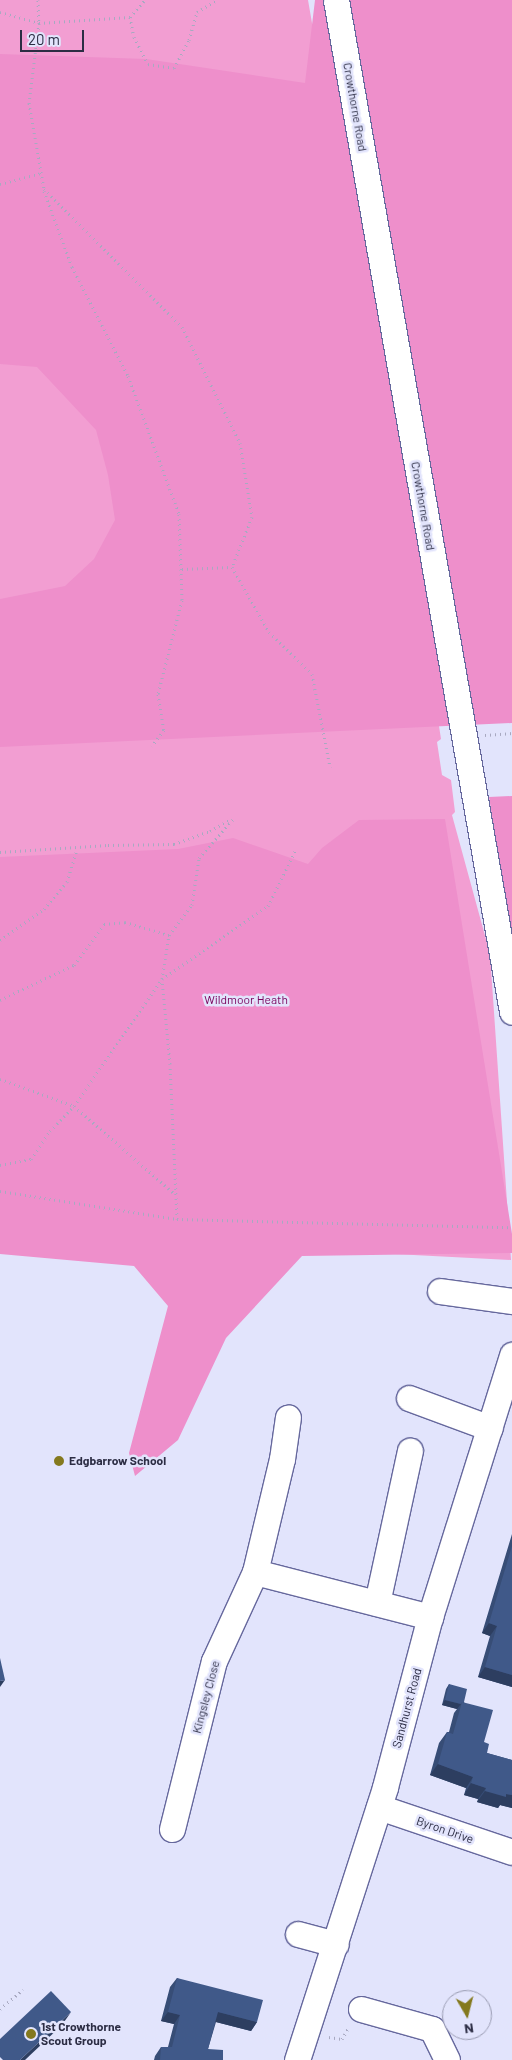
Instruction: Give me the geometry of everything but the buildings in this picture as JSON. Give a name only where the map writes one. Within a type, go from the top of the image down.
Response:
[{"type":"street","name":"Crowthorne Road","points":[[336,0],[456,757],[512,1012]]},
{"type":"street","points":[[440,1291],[512,1300]]},
{"type":"street","name":"Sandhurst Road","points":[[297,2060],[379,1807],[430,1616],[512,1355]]},
{"type":"street","points":[[409,1398],[490,1428]]},
{"type":"street","name":"Kingsley Close","points":[[172,1829],[214,1661],[255,1572],[282,1459],[288,1417]]},
{"type":"street","points":[[377,1603],[410,1451]]},
{"type":"street","points":[[255,1572],[430,1616]]},
{"type":"street","name":"Byron Drive","points":[[379,1807],[512,1852]]},
{"type":"street","points":[[298,1934],[336,1944]]},
{"type":"street","points":[[361,2009],[432,2029],[446,2060]]},
{"type":"path","points":[[38,0],[40,23],[29,103],[44,189],[72,267],[128,376],[180,514],[182,600],[158,694],[164,730],[152,746]]},
{"type":"path","points":[[0,12],[40,23],[130,17],[145,0]]},
{"type":"path","points":[[130,17],[134,37],[148,64],[174,68],[189,40],[197,12],[217,0]]},
{"type":"path","points":[[0,184],[41,174]]},
{"type":"path","points":[[44,189],[182,327],[240,443],[252,517],[232,567]]},
{"type":"path","points":[[182,569],[232,567]]},
{"type":"path","points":[[232,567],[269,632],[312,674],[330,767]]},
{"type":"path","points":[[0,852],[108,845],[174,844],[210,831],[235,817],[199,858],[192,905],[169,935],[162,979],[177,1219]]},
{"type":"path","points":[[0,940],[44,909],[66,882],[77,848]]},
{"type":"path","points":[[0,1165],[31,1159],[50,1131],[74,1106],[162,979],[268,906],[296,850]]},
{"type":"path","points":[[0,1000],[74,964],[104,924],[125,922],[169,935]]},
{"type":"path","points":[[0,1079],[74,1106],[176,1194]]},
{"type":"path","points":[[0,1191],[177,1219],[512,1227]]},
{"type":"path","points":[[0,2009],[23,1990]]},
{"type":"green space","name":"Wildmoor Heath","points":[[0,0],[308,0],[434,726],[439,726],[441,739],[437,742],[442,775],[451,780],[455,812],[452,815],[490,954],[511,1260],[85,1238],[0,1230]]},
{"type":"green space","points":[[315,0],[512,0],[512,723],[0,747],[0,599],[65,586],[94,559],[115,520],[108,475],[96,430],[37,367],[0,364],[0,54],[146,59],[305,83]]},
{"type":"green space","points":[[512,796],[512,944],[489,797]]},
{"type":"green space","points":[[445,819],[512,1234],[512,1253],[302,1256],[226,1338],[178,1440],[135,1476],[129,1453],[168,1306],[134,1266],[0,1254],[0,857],[178,849],[233,838],[308,864],[322,848],[359,820]]},
{"type":"place","name":"Edgbarrow School","points":[[59,1461]]},
{"type":"place","name":"1st Crowthorne Scout Group","points":[[31,2034]]}]
